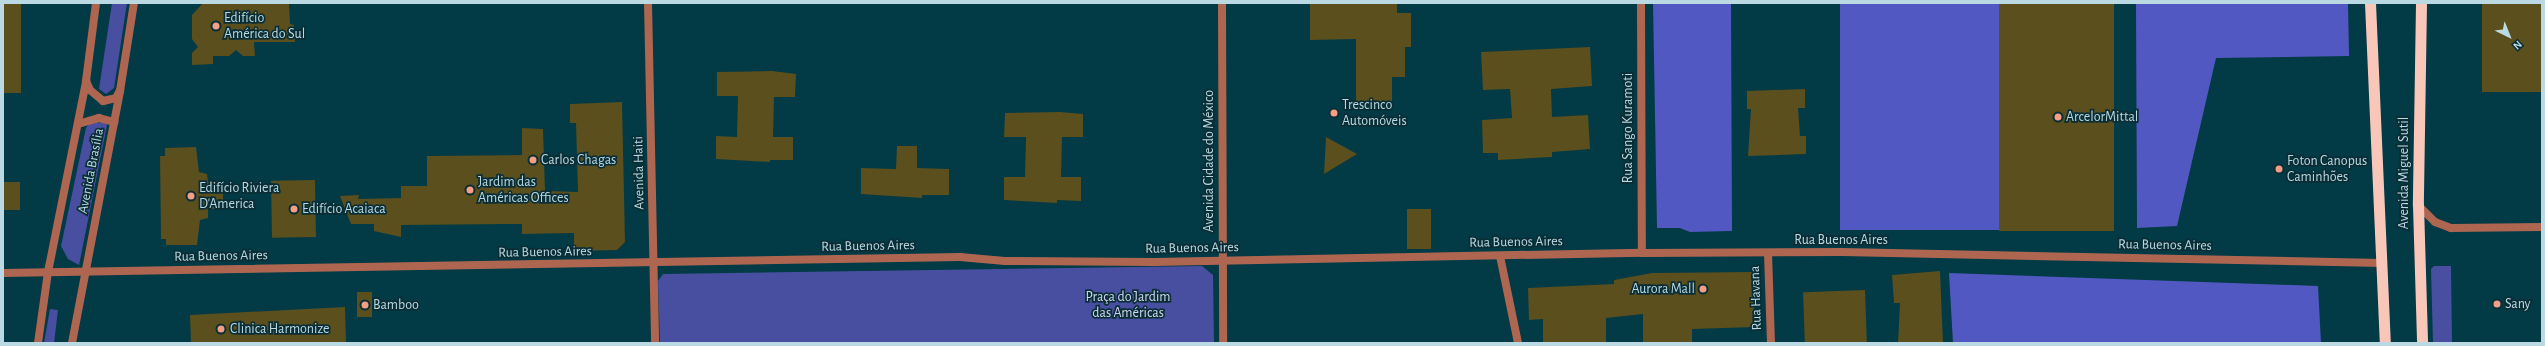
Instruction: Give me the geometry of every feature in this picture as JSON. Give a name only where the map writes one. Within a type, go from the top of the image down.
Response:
[{"type":"highway","name":"Avenida Miguel Sutil","points":[[2370,3],[2372,19],[2385,343]]},
{"type":"highway","name":"Avenida Miguel Sutil","points":[[2421,3],[2418,205],[2422,343]]},
{"type":"street","name":"Avenida Brasília","points":[[38,343],[48,272],[86,81],[96,3]]},
{"type":"street","name":"Avenida Brasília","points":[[72,343],[120,91],[134,3]]},
{"type":"street","name":"Avenida Haiti","points":[[648,3],[654,343]]},
{"type":"street","name":"Avenida Cidade do México","points":[[1222,3],[1222,343]]},
{"type":"street","name":"Rua Sango Kuramoti","points":[[1641,3],[1642,252]]},
{"type":"street","points":[[86,81],[90,90],[103,101],[116,98],[120,91]]},
{"type":"street","points":[[78,124],[99,118],[114,122]]},
{"type":"street","points":[[2418,205],[2435,222],[2451,228],[2542,227]]},
{"type":"street","name":"Rua Buenos Aires","points":[[3,273],[653,264],[960,257],[1005,261],[1221,261],[1642,252],[1768,252],[2382,263]]},
{"type":"street","name":"Rua Havana","points":[[1768,252],[1771,343]]},
{"type":"street","points":[[1500,256],[1518,343]]},
{"type":"green space","points":[[112,3],[127,3],[114,88],[106,94],[99,89]]},
{"type":"green space","points":[[105,122],[107,125],[79,265],[68,259],[61,246],[86,128],[89,123]]},
{"type":"green space","name":"Praça do Jardim das Américas","points":[[1202,266],[1213,275],[1214,343],[660,343],[658,281],[663,274]]},
{"type":"green space","points":[[2434,266],[2451,266],[2452,343],[2433,343],[2431,269]]},
{"type":"green space","points":[[50,309],[58,310],[54,343],[44,343]]},
{"type":"shaded area","points":[[1653,3],[1731,3],[1732,231],[1690,232],[1680,228],[1657,228]]},
{"type":"shaded area","points":[[1840,3],[1999,3],[1999,230],[1840,230]]},
{"type":"shaded area","points":[[2136,3],[2348,3],[2349,56],[2216,58],[2177,226],[2137,228]]},
{"type":"shaded area","points":[[1949,273],[2318,286],[2321,343],[1953,343]]},
{"type":"building","points":[[3,3],[21,3],[21,93],[3,93]]},
{"type":"building","name":"Edifício América do Sul","points":[[203,3],[289,3],[290,24],[294,25],[295,42],[254,42],[255,56],[243,56],[236,50],[229,56],[213,56],[213,64],[192,65],[192,53],[198,47],[192,39],[192,15]]},
{"type":"building","points":[[1310,3],[1397,3],[1397,13],[1411,13],[1411,47],[1405,47],[1405,77],[1392,77],[1392,102],[1356,103],[1356,39],[1310,40]]},
{"type":"building","name":"ArcelorMittal","points":[[1999,3],[2114,3],[2114,231],[1999,231]]},
{"type":"building","points":[[2482,3],[2542,3],[2542,92],[2482,92]]},
{"type":"building","points":[[1590,47],[1592,86],[1551,89],[1552,117],[1588,115],[1590,149],[1552,152],[1552,157],[1498,160],[1498,153],[1483,153],[1482,120],[1512,118],[1510,89],[1483,90],[1481,52]]},
{"type":"building","points":[[772,71],[796,74],[795,97],[774,97],[773,137],[793,137],[793,160],[770,160],[770,162],[716,159],[716,136],[737,137],[738,96],[717,96],[717,72]]},
{"type":"building","points":[[1805,89],[1805,108],[1798,108],[1800,136],[1806,136],[1806,154],[1748,156],[1751,109],[1747,109],[1747,91]]},
{"type":"building","points":[[622,102],[625,242],[617,250],[574,251],[574,233],[522,234],[522,224],[401,225],[401,237],[374,231],[374,224],[351,224],[340,196],[359,195],[358,199],[401,198],[401,186],[427,186],[427,156],[522,155],[522,128],[543,129],[545,191],[578,192],[576,123],[570,123],[570,104]]},
{"type":"building","points":[[1060,112],[1083,114],[1083,137],[1062,137],[1061,177],[1081,177],[1081,201],[1057,200],[1057,203],[1004,200],[1004,177],[1025,177],[1026,137],[1004,137],[1005,113]]},
{"type":"building","points":[[1326,137],[1357,154],[1324,174]]},
{"type":"building","points":[[897,146],[917,146],[917,168],[949,169],[949,195],[922,195],[922,198],[861,194],[861,168],[896,169]]},
{"type":"building","name":"Edifício Riviera D'America","points":[[196,147],[199,172],[207,174],[208,182],[223,181],[223,209],[208,209],[208,218],[200,220],[197,245],[166,245],[166,239],[161,239],[160,156],[165,156],[165,148]]},
{"type":"building","name":"Edifício Acaiaca","points":[[315,180],[316,237],[272,238],[271,181]]},
{"type":"building","points":[[3,182],[20,182],[20,210],[3,210]]},
{"type":"building","points":[[1407,209],[1431,209],[1431,249],[1407,249]]},
{"type":"building","points":[[1940,271],[1943,343],[1898,343],[1900,303],[1894,303],[1892,275]]},
{"type":"building","points":[[1752,272],[1755,327],[1692,329],[1692,343],[1643,343],[1643,314],[1606,318],[1606,343],[1543,343],[1543,319],[1529,320],[1528,288],[1614,284],[1614,280],[1652,273]]},
{"type":"building","points":[[1865,290],[1867,342],[1805,343],[1803,292]]},
{"type":"building","name":"Bamboo","points":[[357,292],[372,292],[372,317],[357,317]]},
{"type":"building","points":[[345,307],[346,343],[191,343],[190,315]]},
{"type":"place","name":"Edifício América do Sul","points":[[216,26]]},
{"type":"place","name":"Trescinco Automóveis","points":[[1334,113]]},
{"type":"place","name":"ArcelorMittal","points":[[2058,117]]},
{"type":"place","name":"Carlos Chagas","points":[[533,160]]},
{"type":"place","name":"Foton Canopus Caminhões","points":[[2279,169]]},
{"type":"place","name":"Jardim das Américas Offices","points":[[470,190]]},
{"type":"place","name":"Edifício Riviera D'America","points":[[191,196]]},
{"type":"place","name":"Edifício Acaiaca","points":[[294,209]]},
{"type":"place","name":"Aurora Mall","points":[[1703,289]]},
{"type":"place","name":"Sany","points":[[2497,304]]},
{"type":"place","name":"Bamboo","points":[[365,305]]},
{"type":"place","name":"Clinica Harmonize","points":[[221,329]]}]
